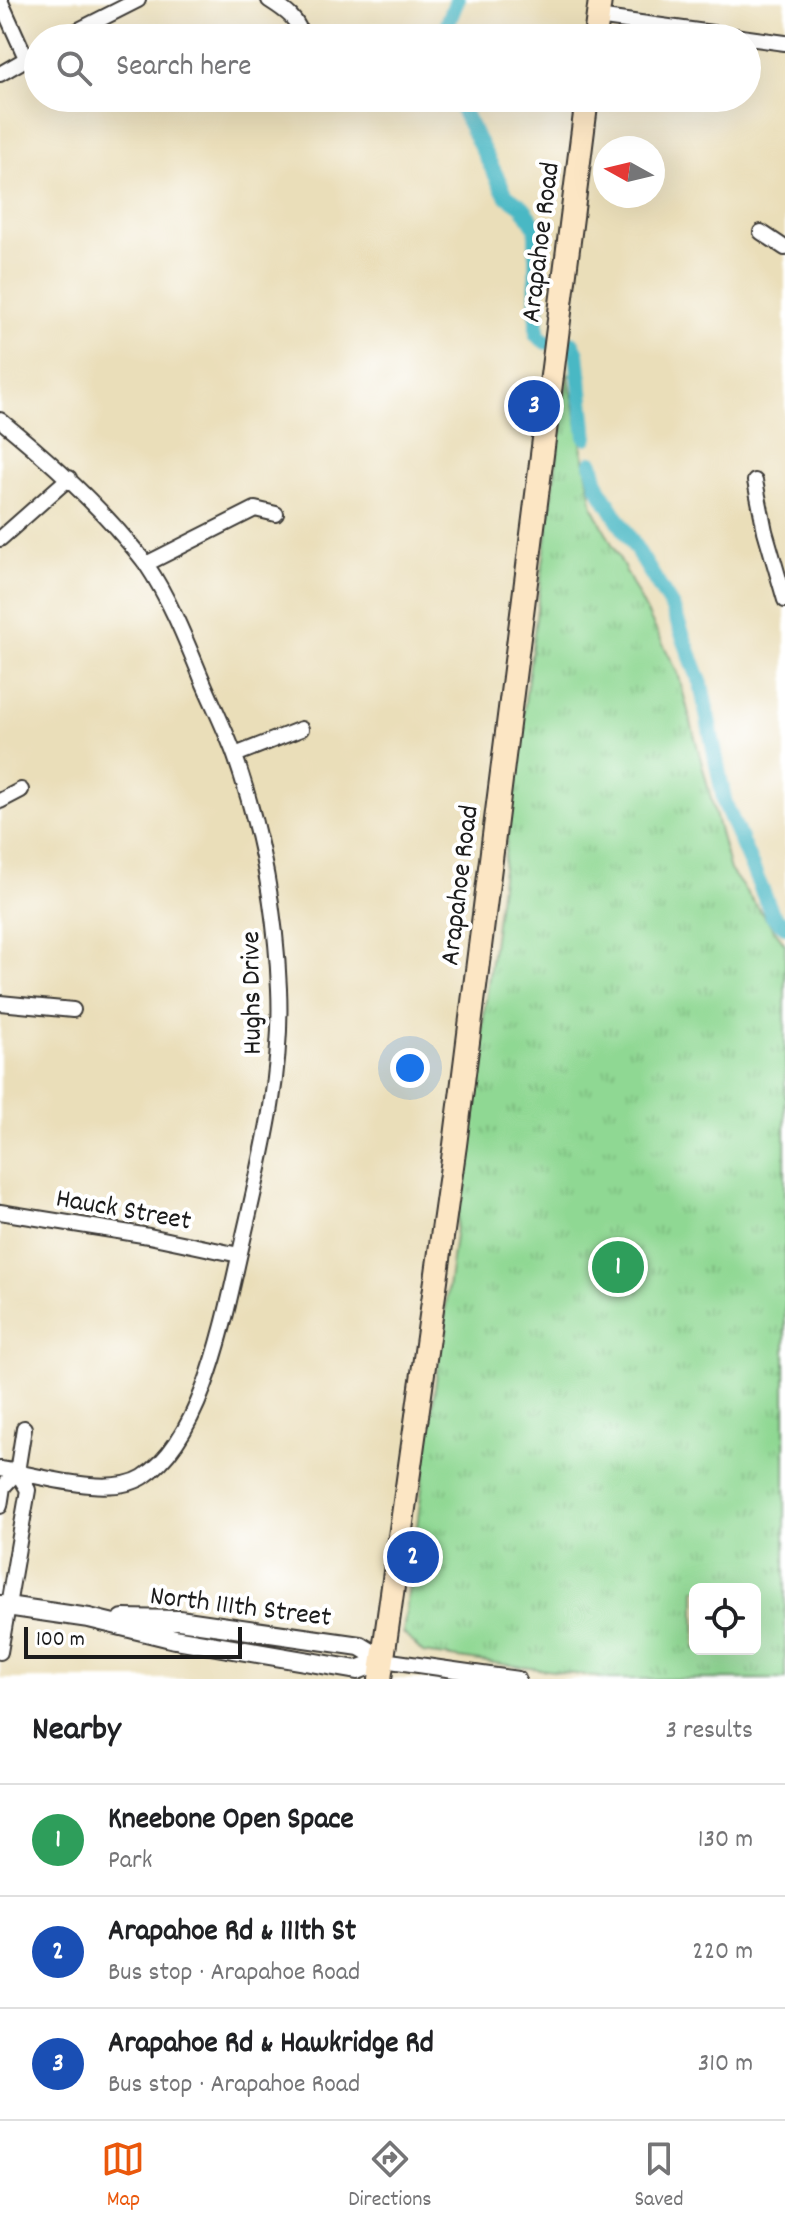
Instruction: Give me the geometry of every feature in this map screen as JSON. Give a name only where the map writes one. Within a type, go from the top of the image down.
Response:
[{"type":"main road","name":"Arapahoe Road","points":[[382,1670],[455,1145],[585,112]]},
{"type":"street","points":[[0,0],[24,41]]},
{"type":"street","points":[[91,24],[138,0]]},
{"type":"street","points":[[269,0],[287,11],[297,24]]},
{"type":"street","points":[[597,18],[642,24]]},
{"type":"street","points":[[761,40],[785,43]]},
{"type":"street","points":[[0,74],[24,60]]},
{"type":"street","points":[[761,232],[785,248]]},
{"type":"street","name":"Hughs Drive","points":[[0,420],[69,478],[146,564],[176,619],[235,755],[265,860],[273,910],[279,991],[278,1055],[271,1119],[214,1358],[193,1410],[176,1441],[142,1477],[111,1486],[0,1469]]},
{"type":"street","points":[[0,539],[69,478]]},
{"type":"street","points":[[755,481],[765,531],[782,572],[785,600]]},
{"type":"street","points":[[146,564],[255,509],[276,514]]},
{"type":"street","points":[[235,755],[301,729]]},
{"type":"street","points":[[0,801],[21,790]]},
{"type":"street","points":[[0,1003],[73,1010]]},
{"type":"street","name":"Hauck Street","points":[[0,1212],[149,1236],[239,1255]]},
{"type":"street","points":[[0,1506],[3,1487],[17,1472],[24,1428]]},
{"type":"street","points":[[0,1652],[4,1605],[15,1579],[28,1490],[17,1472]]},
{"type":"street","name":"North 111th Street","points":[[4,1605],[89,1618],[179,1620],[360,1646],[382,1670],[518,1679]]},
{"type":"green space","points":[[568,373],[593,507],[678,673],[730,870],[785,944],[785,1679],[610,1679],[423,1653],[403,1633]]},
{"type":"waterway","points":[[448,24],[457,0]]},
{"type":"waterway","points":[[463,112],[506,195],[523,207],[536,228],[537,335],[546,342]]},
{"type":"waterway","points":[[572,343],[577,353],[586,437]]},
{"type":"waterway","points":[[592,463],[598,487],[672,607],[701,684],[725,804],[773,916],[785,926]]},
{"type":"place","name":"Arapahoe Rd & Hawkridge Rd","points":[[534,406]]},
{"type":"place","name":"Kneebone Open Space","points":[[618,1267]]},
{"type":"place","name":"Arapahoe Rd & 111th St","points":[[413,1557]]}]
